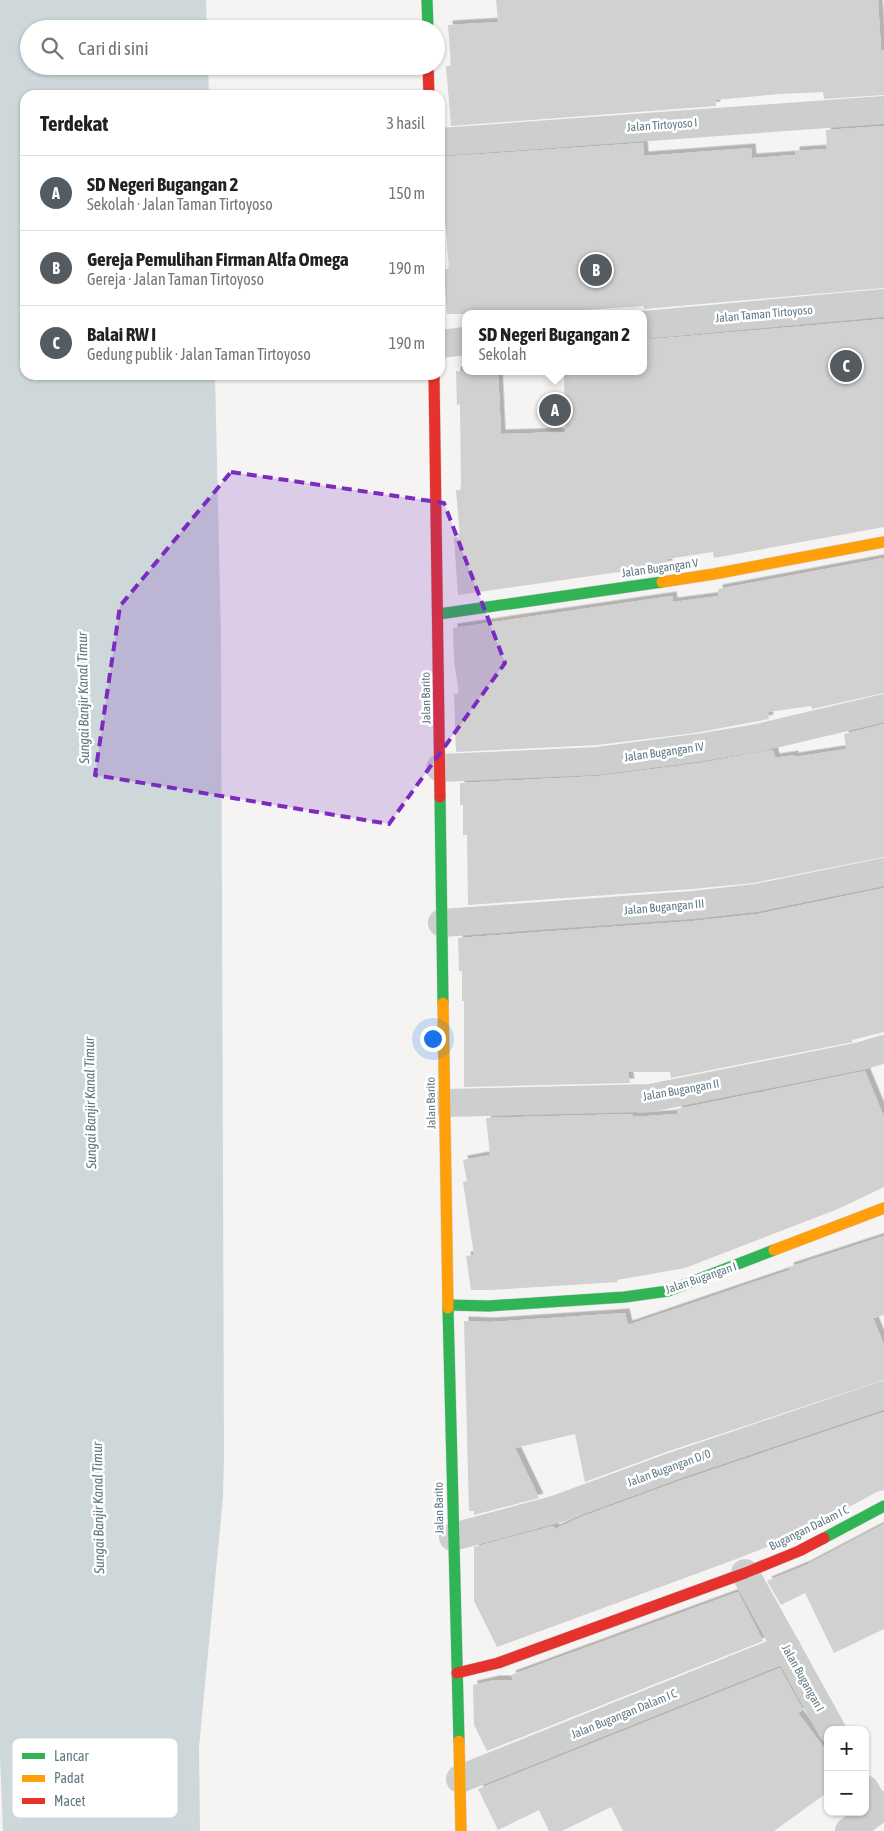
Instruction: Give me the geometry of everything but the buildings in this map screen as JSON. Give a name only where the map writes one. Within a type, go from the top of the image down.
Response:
[{"type":"street","points":[[427,0],[428,20]]},
{"type":"street","points":[[428,75],[429,90]]},
{"type":"street","name":"Jalan Tirtoyoso I","points":[[445,142],[884,110]]},
{"type":"street","name":"Jalan Taman Tirtoyoso","points":[[647,325],[884,304]]},
{"type":"street","points":[[445,343],[462,341]]},
{"type":"street","name":"Jalan Barito","points":[[434,380],[448,1305],[461,1831]]},
{"type":"street","name":"Jalan Bugangan V","points":[[439,614],[714,574],[884,542]]},
{"type":"street","name":"Jalan Bugangan IV","points":[[440,768],[598,761],[687,750],[757,738],[884,708]]},
{"type":"street","name":"Jalan Bugangan III","points":[[442,924],[738,900],[819,886],[884,872]]},
{"type":"street","name":"Jalan Bugangan II","points":[[445,1103],[650,1098],[861,1056],[884,1049]]},
{"type":"street","name":"Jalan Bugangan I","points":[[448,1305],[489,1306],[625,1297],[668,1290],[884,1208]]},
{"type":"street","name":"Jalan Bugangan D/0","points":[[453,1536],[557,1509],[674,1466],[884,1395]]},
{"type":"street","name":"Bugangan Dalam I C","points":[[745,1573],[799,1551],[884,1506]]},
{"type":"street","points":[[457,1673],[498,1663],[745,1573]]},
{"type":"street","name":"Jalan Bugangan I","points":[[745,1573],[830,1726]]},
{"type":"street","name":"Jalan Bugangan Dalam I C","points":[[460,1779],[787,1648]]},
{"type":"street","points":[[850,1831],[875,1802]]},
{"type":"highlighted area","points":[[231,472],[444,503],[505,663],[389,824],[95,775],[120,606]]},
{"type":"water","name":"Sungai Banjir Kanal Timur","points":[[0,0],[206,0],[207,20],[20,20],[20,75],[208,75],[209,90],[20,90],[20,380],[215,380],[221,636],[224,1455],[223,1497],[199,1747],[200,1831],[3,1831],[0,1756]]},
{"type":"traffic: fast","points":[[427,0],[428,20]]},
{"type":"traffic: fast","points":[[439,614],[662,582]]},
{"type":"traffic: fast","points":[[440,797],[443,1003]]},
{"type":"traffic: fast","points":[[448,1305],[489,1306],[625,1297],[668,1291],[774,1250]]},
{"type":"traffic: fast","points":[[448,1308],[459,1741]]},
{"type":"traffic: fast","points":[[824,1538],[884,1506]]},
{"type":"traffic: slow","points":[[662,582],[884,542]]},
{"type":"traffic: slow","points":[[443,1003],[448,1308]]},
{"type":"traffic: slow","points":[[774,1250],[884,1208]]},
{"type":"traffic: slow","points":[[459,1741],[461,1831]]},
{"type":"traffic: jam","points":[[428,75],[429,90]]},
{"type":"traffic: jam","points":[[434,380],[440,797]]},
{"type":"traffic: jam","points":[[457,1673],[498,1663],[745,1573],[799,1551],[824,1538]]},
{"type":"place","name":"Gereja Pemulihan Firman Alfa Omega","points":[[596,270]]},
{"type":"place","name":"Balai RW I","points":[[846,366]]},
{"type":"place","name":"SD Negeri Bugangan 2","points":[[555,410]]}]
